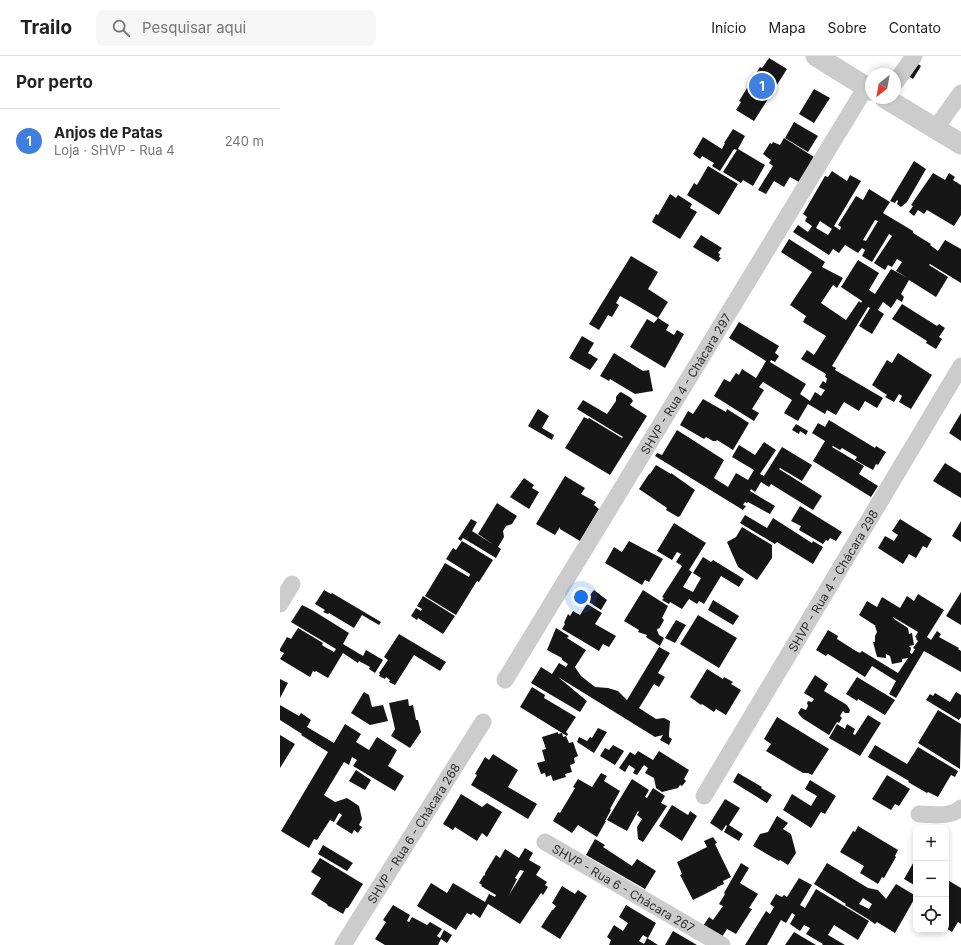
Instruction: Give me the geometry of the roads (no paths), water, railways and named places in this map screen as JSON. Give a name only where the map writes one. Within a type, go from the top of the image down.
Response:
[{"type":"street","points":[[816,56],[865,86]]},
{"type":"street","points":[[901,74],[914,56]]},
{"type":"street","name":"SHVP - Rua 4 - Chácara 297","points":[[505,680],[865,93]]},
{"type":"street","points":[[935,129],[957,98]]},
{"type":"street","points":[[895,104],[961,144]]},
{"type":"street","name":"SHVP - Rua 4 - Chácara 298","points":[[704,796],[961,366]]},
{"type":"street","points":[[280,604],[292,584]]},
{"type":"street","name":"SHVP - Rua 6 - Chácara 268","points":[[343,945],[484,722]]},
{"type":"street","points":[[919,814],[949,815],[956,813],[961,808]]},
{"type":"street","name":"SHVP - Rua 6 - Chácara 267","points":[[546,842],[722,945]]},
{"type":"place","name":"Anjos de Patas","points":[[762,86]]}]
